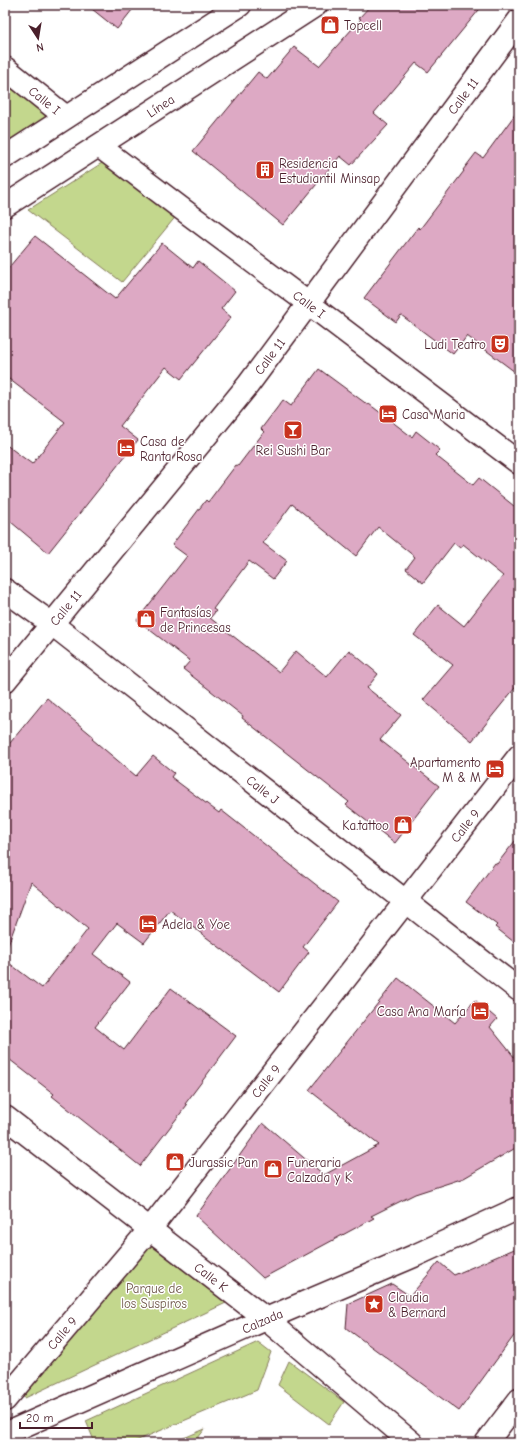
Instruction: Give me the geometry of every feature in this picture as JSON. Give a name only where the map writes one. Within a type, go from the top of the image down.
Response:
[{"type":"street","points":[[5,157],[240,5]]},
{"type":"street","name":"Línea","points":[[5,206],[316,5]]},
{"type":"street","name":"Calle 11","points":[[5,681],[248,385],[519,20]]},
{"type":"street","name":"Calle I","points":[[5,68],[66,117]]},
{"type":"street","name":"Calle I","points":[[99,146],[519,463]]},
{"type":"street","name":"Calle J","points":[[5,590],[52,624],[519,990]]},
{"type":"street","name":"Calle 9","points":[[5,1400],[150,1229],[519,756]]},
{"type":"street","name":"Calle K","points":[[5,1117],[266,1319],[412,1443]]},
{"type":"street","name":"Calzada","points":[[5,1434],[266,1319],[414,1256],[519,1208]]},
{"type":"street","points":[[486,1443],[519,1400]]},
{"type":"green space","points":[[5,68],[66,117],[5,157]]},
{"type":"green space","points":[[113,156],[182,209],[122,282],[28,210]]},
{"type":"green space","name":"Parque de los Suspiros","points":[[149,1244],[226,1303],[25,1398],[20,1395]]},
{"type":"green space","points":[[258,1342],[271,1352],[257,1390],[131,1443],[95,1443],[86,1421]]},
{"type":"green space","points":[[289,1361],[344,1402],[329,1424],[278,1385]]},
{"type":"green space","points":[[205,1429],[194,1443],[172,1443]]},
{"type":"building","points":[[87,5],[136,5],[117,29]]},
{"type":"building","points":[[371,5],[483,5],[428,72],[416,63],[374,113],[388,125],[351,165],[340,156],[283,225],[193,151],[258,72],[267,79],[294,47],[319,66],[361,19],[359,18]]},
{"type":"building","points":[[519,109],[519,375],[467,336],[453,354],[401,315],[396,322],[364,298],[418,227],[420,229],[476,153],[483,158]]},
{"type":"building","points":[[35,236],[115,299],[162,243],[193,268],[198,261],[235,291],[221,309],[231,317],[181,379],[166,367],[120,426],[138,440],[48,553],[5,517],[5,444],[32,464],[65,422],[5,376],[5,272]]},
{"type":"building","points":[[319,369],[368,405],[369,404],[412,437],[416,431],[440,450],[435,455],[473,485],[479,478],[519,510],[519,683],[472,741],[423,700],[453,665],[414,635],[438,605],[464,626],[503,576],[463,544],[460,548],[454,543],[423,583],[406,569],[415,557],[378,527],[356,556],[292,504],[263,543],[287,561],[273,579],[249,561],[213,609],[216,611],[210,618],[279,672],[296,651],[327,677],[349,650],[378,674],[367,688],[401,715],[380,740],[439,786],[395,843],[346,805],[349,802],[242,718],[243,716],[183,669],[190,661],[137,620],[187,556],[172,545],[206,500],[208,502],[236,465],[238,466],[264,432],[261,429],[283,400],[291,406]]},
{"type":"building","points":[[47,698],[94,737],[92,739],[136,776],[153,756],[174,773],[171,777],[219,813],[221,810],[338,902],[303,947],[309,952],[279,992],[170,910],[144,943],[117,923],[93,954],[130,982],[95,1027],[124,1050],[171,988],[236,1036],[185,1104],[187,1105],[140,1166],[52,1096],[54,1094],[5,1056],[5,960],[42,988],[88,929],[31,882],[7,948],[5,947],[5,749]]},
{"type":"building","points":[[519,836],[519,946],[495,927],[497,925],[466,902],[495,863],[497,864]]},
{"type":"building","points":[[398,978],[455,1023],[475,1000],[497,1019],[490,1027],[519,1063],[519,1146],[464,1178],[415,1194],[371,1216],[374,1218],[263,1278],[196,1216],[263,1123],[324,1175],[379,1145],[309,1090]]},
{"type":"building","points":[[519,1247],[519,1329],[459,1411],[346,1328],[348,1304],[392,1284],[410,1296],[439,1262],[454,1275]]},
{"type":"place","name":"Topcell","points":[[330,25]]},
{"type":"place","name":"Residencia Estudiantil Minsap","points":[[265,170]]},
{"type":"place","name":"Ludi Teatro","points":[[500,344]]},
{"type":"place","name":"Casa Maria","points":[[388,414]]},
{"type":"place","name":"Rei Sushi Bar","points":[[293,430]]},
{"type":"place","name":"Casa de Ranta Rosa","points":[[126,448]]},
{"type":"place","name":"Fantasías de Princesas","points":[[146,619]]},
{"type":"place","name":"Apartamento M & M","points":[[495,769]]},
{"type":"place","name":"Ka.tattoo","points":[[403,825]]},
{"type":"place","name":"Adela & Yoe","points":[[148,924]]},
{"type":"place","name":"Casa Ana María","points":[[480,1011]]},
{"type":"place","name":"Jurassic Pan","points":[[175,1162]]},
{"type":"place","name":"Funeraria Calzada y K","points":[[273,1169]]},
{"type":"place","name":"Claudia & Bernard","points":[[374,1304]]}]
